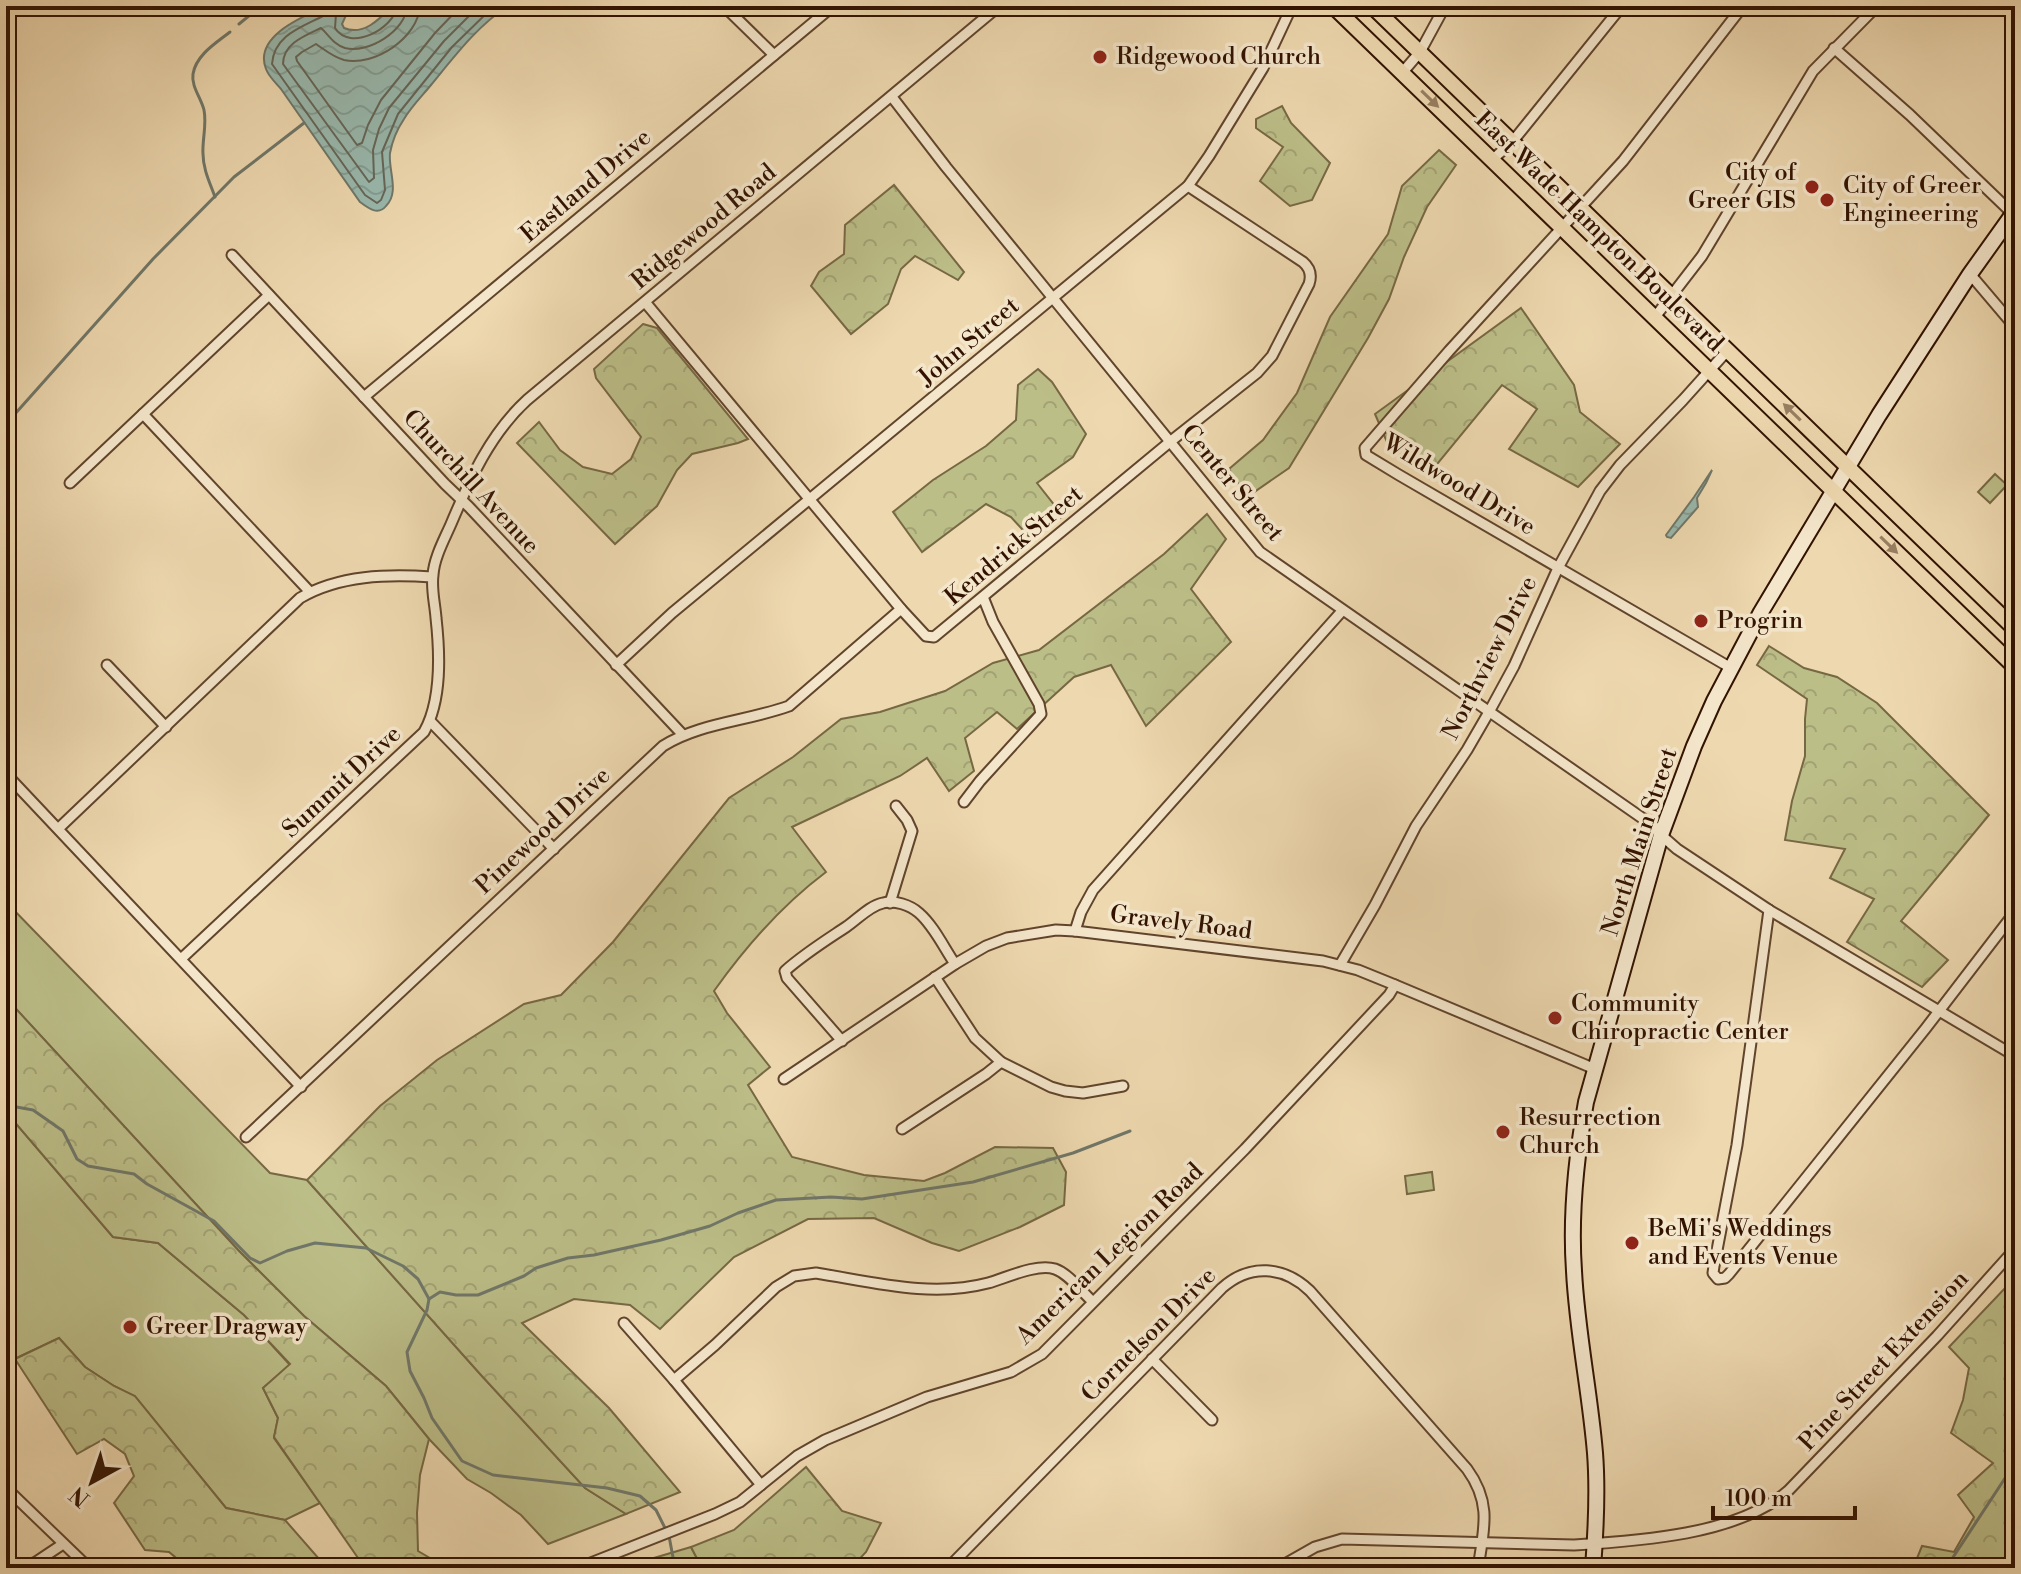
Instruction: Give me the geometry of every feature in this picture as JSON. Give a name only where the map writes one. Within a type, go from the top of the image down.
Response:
[{"type":"main road","name":"East Wade Hampton Boulevard","points":[[1333,6],[2015,667]]},
{"type":"main road","name":"East Wade Hampton Boulevard","points":[[1372,6],[2015,629]]},
{"type":"main road","name":"North Main Street","points":[[1593,1568],[1597,1517],[1595,1454],[1576,1302],[1574,1184],[1586,1102],[1661,835],[1694,746],[1761,612],[1879,415],[2014,212]]},
{"type":"street","points":[[724,6],[774,55]]},
{"type":"street","name":"Eastland Drive","points":[[364,397],[833,6]]},
{"type":"street","name":"Ridgewood Road","points":[[461,499],[486,450],[507,420],[527,400],[999,6]]},
{"type":"street","name":"John Street","points":[[616,665],[672,613],[1188,186],[1263,68],[1292,6]]},
{"type":"street","points":[[1402,73],[1420,52],[1445,6]]},
{"type":"street","points":[[1492,160],[1513,141],[1622,6]]},
{"type":"street","name":"Wildwood Drive","points":[[1731,668],[1399,475],[1366,455],[1365,448],[1647,133],[1743,6]]},
{"type":"street","points":[[1655,317],[1714,237],[1806,81],[1821,61],[1877,6]]},
{"type":"street","points":[[1834,48],[2014,212]]},
{"type":"street","name":"Center Street","points":[[892,97],[1260,552],[1655,827],[1677,849],[1769,910],[2015,1056]]},
{"type":"street","name":"Kendrick Street","points":[[645,302],[901,609],[923,634],[934,637],[1257,373],[1278,346],[1309,284],[1309,268],[1188,186]]},
{"type":"street","name":"Churchill Avenue","points":[[232,255],[683,735]]},
{"type":"street","points":[[1970,274],[2015,327]]},
{"type":"street","points":[[70,483],[269,295]]},
{"type":"street","name":"Northview Drive","points":[[1340,965],[1413,830],[1489,712],[1591,506],[1610,477],[1728,350]]},
{"type":"street","points":[[143,414],[310,592]]},
{"type":"street","name":"Summit Drive","points":[[181,959],[417,741],[430,721],[434,708],[437,663],[432,577],[461,499]]},
{"type":"street","points":[[59,828],[291,606],[310,592],[378,576],[432,577]]},
{"type":"street","points":[[964,802],[1041,714],[1039,704],[993,622],[983,597]]},
{"type":"street","name":"Pinewood Drive","points":[[246,1137],[663,746],[683,735],[789,706],[901,609]]},
{"type":"street","points":[[1075,931],[1093,890],[1342,611]]},
{"type":"street","points":[[107,665],[166,727]]},
{"type":"street","points":[[430,721],[554,849]]},
{"type":"street","points":[[6,774],[301,1087]]},
{"type":"street","points":[[890,903],[912,831],[896,806]]},
{"type":"street","points":[[842,1041],[787,978],[785,971],[821,942],[884,903],[901,903],[920,914],[955,964]]},
{"type":"street","points":[[1769,910],[1737,1145],[1713,1273],[1718,1279],[1729,1274],[2015,912]]},
{"type":"street","name":"Gravely Road","points":[[784,1079],[986,946],[1007,938],[1056,930],[1312,959],[1340,965],[1595,1069]]},
{"type":"street","points":[[935,977],[975,1038],[1001,1062],[1065,1091],[1083,1093],[1123,1086]]},
{"type":"street","name":"American Legion Road","points":[[578,1568],[734,1505],[797,1456],[825,1440],[927,1397],[1000,1376],[1042,1354],[1245,1149],[1395,985]]},
{"type":"street","points":[[902,1129],[1001,1062]]},
{"type":"street","name":"Pine Street Extension","points":[[1595,1543],[1622,1542],[1715,1526],[1752,1513],[1783,1495],[1937,1336],[2015,1249]]},
{"type":"street","points":[[674,1380],[776,1287],[802,1274],[816,1273],[913,1289],[952,1290],[1033,1269],[1053,1268],[1065,1275],[1092,1301]]},
{"type":"street","name":"Cornelson Drive","points":[[948,1568],[1222,1288],[1249,1272],[1264,1270],[1293,1277],[1310,1291],[1475,1480],[1483,1498],[1485,1517],[1478,1568]]},
{"type":"street","points":[[624,1323],[761,1485]]},
{"type":"street","points":[[1152,1359],[1212,1420]]},
{"type":"street","points":[[6,1488],[89,1568]]},
{"type":"street","points":[[1278,1568],[1315,1547],[1342,1539],[1595,1543]]},
{"type":"street","points":[[22,1568],[63,1544]]},
{"type":"green space","points":[[1282,106],[1291,123],[1330,163],[1312,200],[1290,206],[1260,181],[1283,147],[1256,128],[1256,119]]},
{"type":"green space","points":[[1439,150],[1456,165],[1427,207],[1389,299],[1368,338],[1289,468],[1247,497],[1229,469],[1263,440],[1297,393],[1330,317],[1388,234],[1402,186]]},
{"type":"green space","points":[[894,185],[964,272],[958,280],[915,256],[901,269],[888,304],[851,334],[811,286],[819,272],[844,254],[845,225]]},
{"type":"green space","points":[[1521,308],[1574,385],[1580,412],[1620,444],[1578,487],[1509,449],[1537,409],[1502,385],[1429,474],[1390,449],[1375,414]]},
{"type":"green space","points":[[643,324],[657,328],[748,439],[692,454],[677,470],[657,506],[615,544],[517,443],[539,422],[560,450],[583,467],[612,474],[631,459],[641,437],[596,378],[594,369]]},
{"type":"green space","points":[[1038,369],[1052,382],[1086,434],[1073,457],[1037,483],[1063,516],[1031,539],[1011,517],[986,504],[922,552],[893,512],[933,480],[986,446],[1016,420],[1018,385]]},
{"type":"green space","points":[[1995,474],[2007,485],[1990,503],[1978,492]]},
{"type":"green space","points":[[1207,514],[1226,539],[1191,589],[1231,642],[1146,726],[1111,665],[1074,677],[1017,729],[997,712],[965,738],[974,771],[949,791],[927,758],[900,776],[792,827],[826,872],[794,898],[766,927],[714,991],[727,1013],[770,1067],[748,1085],[792,1157],[864,1175],[924,1181],[995,1147],[1053,1148],[1066,1172],[1064,1205],[1020,1227],[959,1251],[874,1218],[808,1219],[734,1257],[660,1329],[630,1305],[574,1299],[522,1323],[609,1408],[680,1492],[626,1514],[585,1488],[307,1180],[380,1106],[437,1060],[524,1004],[561,995],[613,942],[729,798],[793,757],[841,719],[880,712],[945,691],[993,663],[1039,650],[1164,554]]},
{"type":"green space","points":[[1769,646],[1804,668],[1837,677],[1877,703],[1989,815],[1901,921],[1948,960],[1922,987],[1847,942],[1874,899],[1830,878],[1845,849],[1785,840],[1805,756],[1807,699],[1757,665]]},
{"type":"green space","points":[[6,902],[270,1173],[307,1180],[585,1488],[626,1514],[548,1544],[521,1515],[467,1479],[386,1386],[304,1316],[239,1251],[6,998]]},
{"type":"green space","points":[[6,998],[239,1251],[304,1316],[386,1386],[429,1439],[420,1475],[418,1551],[447,1568],[365,1568],[274,1437],[278,1418],[263,1388],[290,1364],[244,1315],[158,1243],[113,1237],[6,1112]]},
{"type":"green space","name":"Greer Dragway","points":[[6,1112],[113,1237],[158,1243],[244,1315],[290,1365],[263,1388],[278,1418],[274,1438],[320,1503],[285,1520],[226,1508],[135,1397],[85,1367],[59,1338],[6,1363]]},
{"type":"green space","points":[[1432,1172],[1434,1190],[1407,1194],[1405,1176]]},
{"type":"green space","points":[[2008,1285],[2015,1288],[2015,1568],[1913,1568],[1922,1546],[1954,1552],[1974,1517],[1958,1495],[1993,1463],[1951,1433],[1963,1400],[1969,1368],[1949,1347]]},
{"type":"green space","points":[[59,1338],[85,1367],[135,1396],[226,1508],[285,1520],[327,1568],[188,1568],[169,1552],[145,1550],[114,1503],[134,1476],[125,1454],[104,1439],[77,1454],[15,1359]]},
{"type":"green space","points":[[806,1467],[842,1511],[881,1523],[866,1552],[851,1568],[702,1568],[691,1547],[734,1530]]},
{"type":"green space","points":[[691,1547],[702,1568],[620,1568]]},
{"type":"water","points":[[326,6],[358,6],[347,13],[342,24],[344,28],[358,30],[370,25],[392,6],[508,6],[466,42],[404,119],[390,153],[392,194],[380,210],[373,210],[360,202],[266,69],[264,57],[273,37]]},
{"type":"water","points":[[1712,470],[1697,498],[1698,507],[1671,538],[1667,537],[1666,535]]},
{"type":"waterway","points":[[239,24],[261,6]]},
{"type":"waterway","points":[[215,197],[204,165],[205,116],[193,83],[193,74],[202,55],[230,32]]},
{"type":"waterway","points":[[6,424],[153,259],[234,177],[304,123]]},
{"type":"waterway","points":[[6,1102],[11,1106],[33,1110],[63,1131],[77,1159],[88,1166],[134,1174],[214,1221],[250,1258],[260,1263],[315,1243],[366,1248],[403,1266],[418,1279],[429,1299],[407,1352],[410,1371],[432,1418],[462,1461],[493,1475],[607,1488],[640,1496],[656,1510],[666,1530]]},
{"type":"waterway","points":[[429,1299],[440,1292],[478,1295],[536,1268],[568,1258],[661,1240],[710,1226],[776,1200],[862,1199],[973,1182],[1073,1153],[1130,1131]]},
{"type":"waterway","points":[[1946,1568],[2015,1463]]},
{"type":"waterway","points":[[669,1536],[675,1568]]},
{"type":"place","name":"Ridgewood Church","points":[[1100,57]]},
{"type":"place","name":"City of Greer GIS","points":[[1812,187]]},
{"type":"place","name":"City of Greer Engineering","points":[[1827,200]]},
{"type":"place","name":"Progrin","points":[[1701,621]]},
{"type":"place","name":"Community Chiropractic Center","points":[[1555,1018]]},
{"type":"place","name":"Resurrection Church","points":[[1503,1132]]},
{"type":"place","name":"BeMi's Weddings and Events Venue","points":[[1632,1243]]},
{"type":"place","name":"Greer Dragway","points":[[130,1327]]}]
